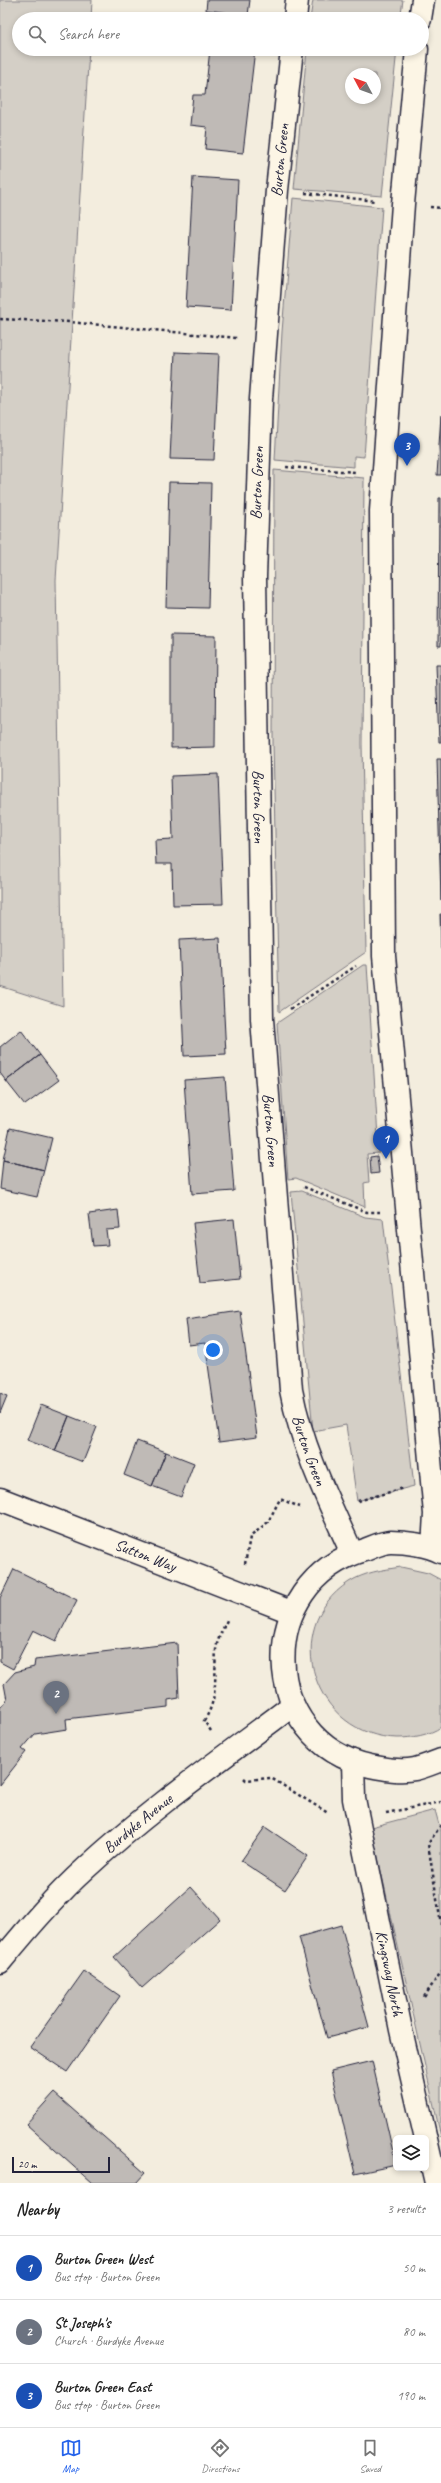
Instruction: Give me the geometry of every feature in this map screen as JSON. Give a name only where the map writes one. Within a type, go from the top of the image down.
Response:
[{"type":"street","points":[[296,12],[297,0]]},
{"type":"street","points":[[421,12],[423,0]]},
{"type":"street","name":"Burton Green","points":[[291,56],[277,190],[265,341],[258,465],[255,577],[255,696],[262,1019],[290,1390],[297,1423],[310,1458],[352,1553]]},
{"type":"street","points":[[416,56],[403,204],[383,474],[381,526],[384,956],[406,1210],[435,1514],[437,1550],[390,1542],[352,1553],[313,1579],[291,1612],[284,1639],[282,1670],[293,1705],[311,1732],[334,1753],[353,1762],[392,1771],[416,1769],[441,1760]]},
{"type":"street","name":"Sutton Way","points":[[0,1499],[291,1612]]},
{"type":"street","name":"Burdyke Avenue","points":[[0,1962],[44,1909],[85,1869],[137,1823],[293,1705]]},
{"type":"street","name":"Kingsway North","points":[[353,1762],[357,1812],[401,2030],[436,2183]]},
{"type":"path","points":[[277,190],[403,204]]},
{"type":"path","points":[[0,319],[69,322],[265,341]]},
{"type":"path","points":[[258,465],[383,474]]},
{"type":"path","points":[[262,1019],[278,1017],[366,959],[384,956]]},
{"type":"path","points":[[274,1187],[296,1184],[367,1212],[406,1210]]},
{"type":"path","points":[[441,1825],[428,1844],[441,1924]]},
{"type":"path","points":[[438,1902],[441,1905]]},
{"type":"shaded area","points":[[0,0],[92,0],[91,12],[12,12],[12,56],[89,56],[56,580],[63,1006],[0,986]]},
{"type":"shaded area","points":[[313,0],[403,0],[401,12],[311,12]]},
{"type":"shaded area","points":[[306,56],[396,56],[382,196],[294,189]]},
{"type":"shaded area","points":[[293,198],[382,207],[364,457],[354,456],[354,467],[275,460],[282,332]]},
{"type":"shaded area","points":[[274,470],[364,478],[362,744],[366,952],[279,1012],[273,742]]},
{"type":"shaded area","points":[[363,965],[367,965],[379,1153],[367,1154],[369,1182],[364,1183],[365,1207],[296,1178],[288,1179],[277,1023]]},
{"type":"shaded area","points":[[302,1191],[365,1217],[383,1219],[414,1486],[357,1501],[346,1425],[313,1431],[291,1192]]},
{"type":"shaded area","points":[[401,1567],[428,1573],[441,1580],[441,1727],[420,1736],[398,1738],[369,1733],[345,1720],[327,1700],[315,1677],[311,1651],[315,1626],[327,1602],[349,1582],[361,1576]]},
{"type":"shaded area","points":[[435,1810],[441,1832],[441,2137],[371,1827]]},
{"type":"building","points":[[207,0],[250,0],[248,12],[223,12],[206,10]]},
{"type":"building","points":[[209,56],[254,56],[243,153],[205,149],[207,127],[190,125],[193,95],[205,95]]},
{"type":"building","points":[[193,177],[238,180],[231,310],[186,307]]},
{"type":"building","points":[[175,352],[219,354],[214,460],[170,459]]},
{"type":"building","points":[[441,415],[441,475],[437,475]]},
{"type":"building","points":[[169,482],[211,483],[208,608],[166,607]]},
{"type":"building","points":[[439,498],[441,498],[441,646],[438,646]]},
{"type":"building","points":[[171,635],[216,636],[215,747],[171,748]]},
{"type":"building","points":[[436,665],[441,665],[441,742],[439,742]]},
{"type":"building","points":[[437,759],[441,759],[441,900]]},
{"type":"building","points":[[218,774],[223,904],[173,905],[172,864],[156,864],[155,840],[173,839],[171,776]]},
{"type":"building","points":[[440,914],[441,914],[441,949]]},
{"type":"building","points":[[220,938],[226,1054],[184,1056],[179,940]]},
{"type":"building","points":[[21,1030],[40,1055],[6,1081],[0,1073],[0,1047]]},
{"type":"building","points":[[40,1055],[59,1080],[25,1105],[6,1081]]},
{"type":"building","points":[[225,1077],[234,1191],[192,1194],[184,1080]]},
{"type":"building","points":[[10,1128],[52,1138],[44,1170],[3,1160]]},
{"type":"building","points":[[377,1156],[379,1173],[371,1174],[370,1157]]},
{"type":"building","points":[[3,1160],[44,1170],[37,1197],[0,1189]]},
{"type":"building","points":[[118,1210],[120,1229],[106,1230],[108,1245],[93,1246],[89,1214]]},
{"type":"building","points":[[234,1219],[240,1279],[200,1283],[193,1223]]},
{"type":"building","points":[[240,1311],[257,1437],[219,1442],[205,1343],[189,1345],[186,1319]]},
{"type":"building","points":[[0,1393],[7,1396],[0,1413]]},
{"type":"building","points":[[41,1405],[69,1416],[55,1451],[27,1440]]},
{"type":"building","points":[[69,1416],[97,1427],[83,1462],[55,1451]]},
{"type":"building","points":[[137,1441],[166,1452],[152,1486],[124,1475]]},
{"type":"building","points":[[166,1452],[194,1463],[181,1497],[152,1486]]},
{"type":"building","points":[[14,1569],[77,1600],[56,1641],[33,1630],[13,1669],[0,1662],[0,1598]]},
{"type":"building","points":[[177,1643],[179,1698],[168,1700],[168,1707],[66,1719],[67,1729],[35,1734],[22,1749],[26,1752],[0,1785],[0,1708],[7,1700],[4,1684],[15,1672],[34,1667],[35,1660]]},
{"type":"building","points":[[265,1827],[308,1856],[285,1890],[241,1861]]},
{"type":"building","points":[[191,1887],[220,1919],[142,1988],[114,1957]]},
{"type":"building","points":[[341,1925],[369,2027],[327,2038],[299,1937]]},
{"type":"building","points":[[84,1971],[120,1996],[67,2072],[30,2047]]},
{"type":"building","points":[[372,2061],[393,2152],[393,2166],[355,2174],[331,2071]]},
{"type":"building","points":[[54,2093],[145,2173],[136,2183],[92,2183],[26,2124]]},
{"type":"place","name":"Burton Green East","points":[[407,466]]},
{"type":"place","name":"Burton Green West","points":[[386,1159]]},
{"type":"place","name":"St Joseph's","points":[[56,1714]]}]
